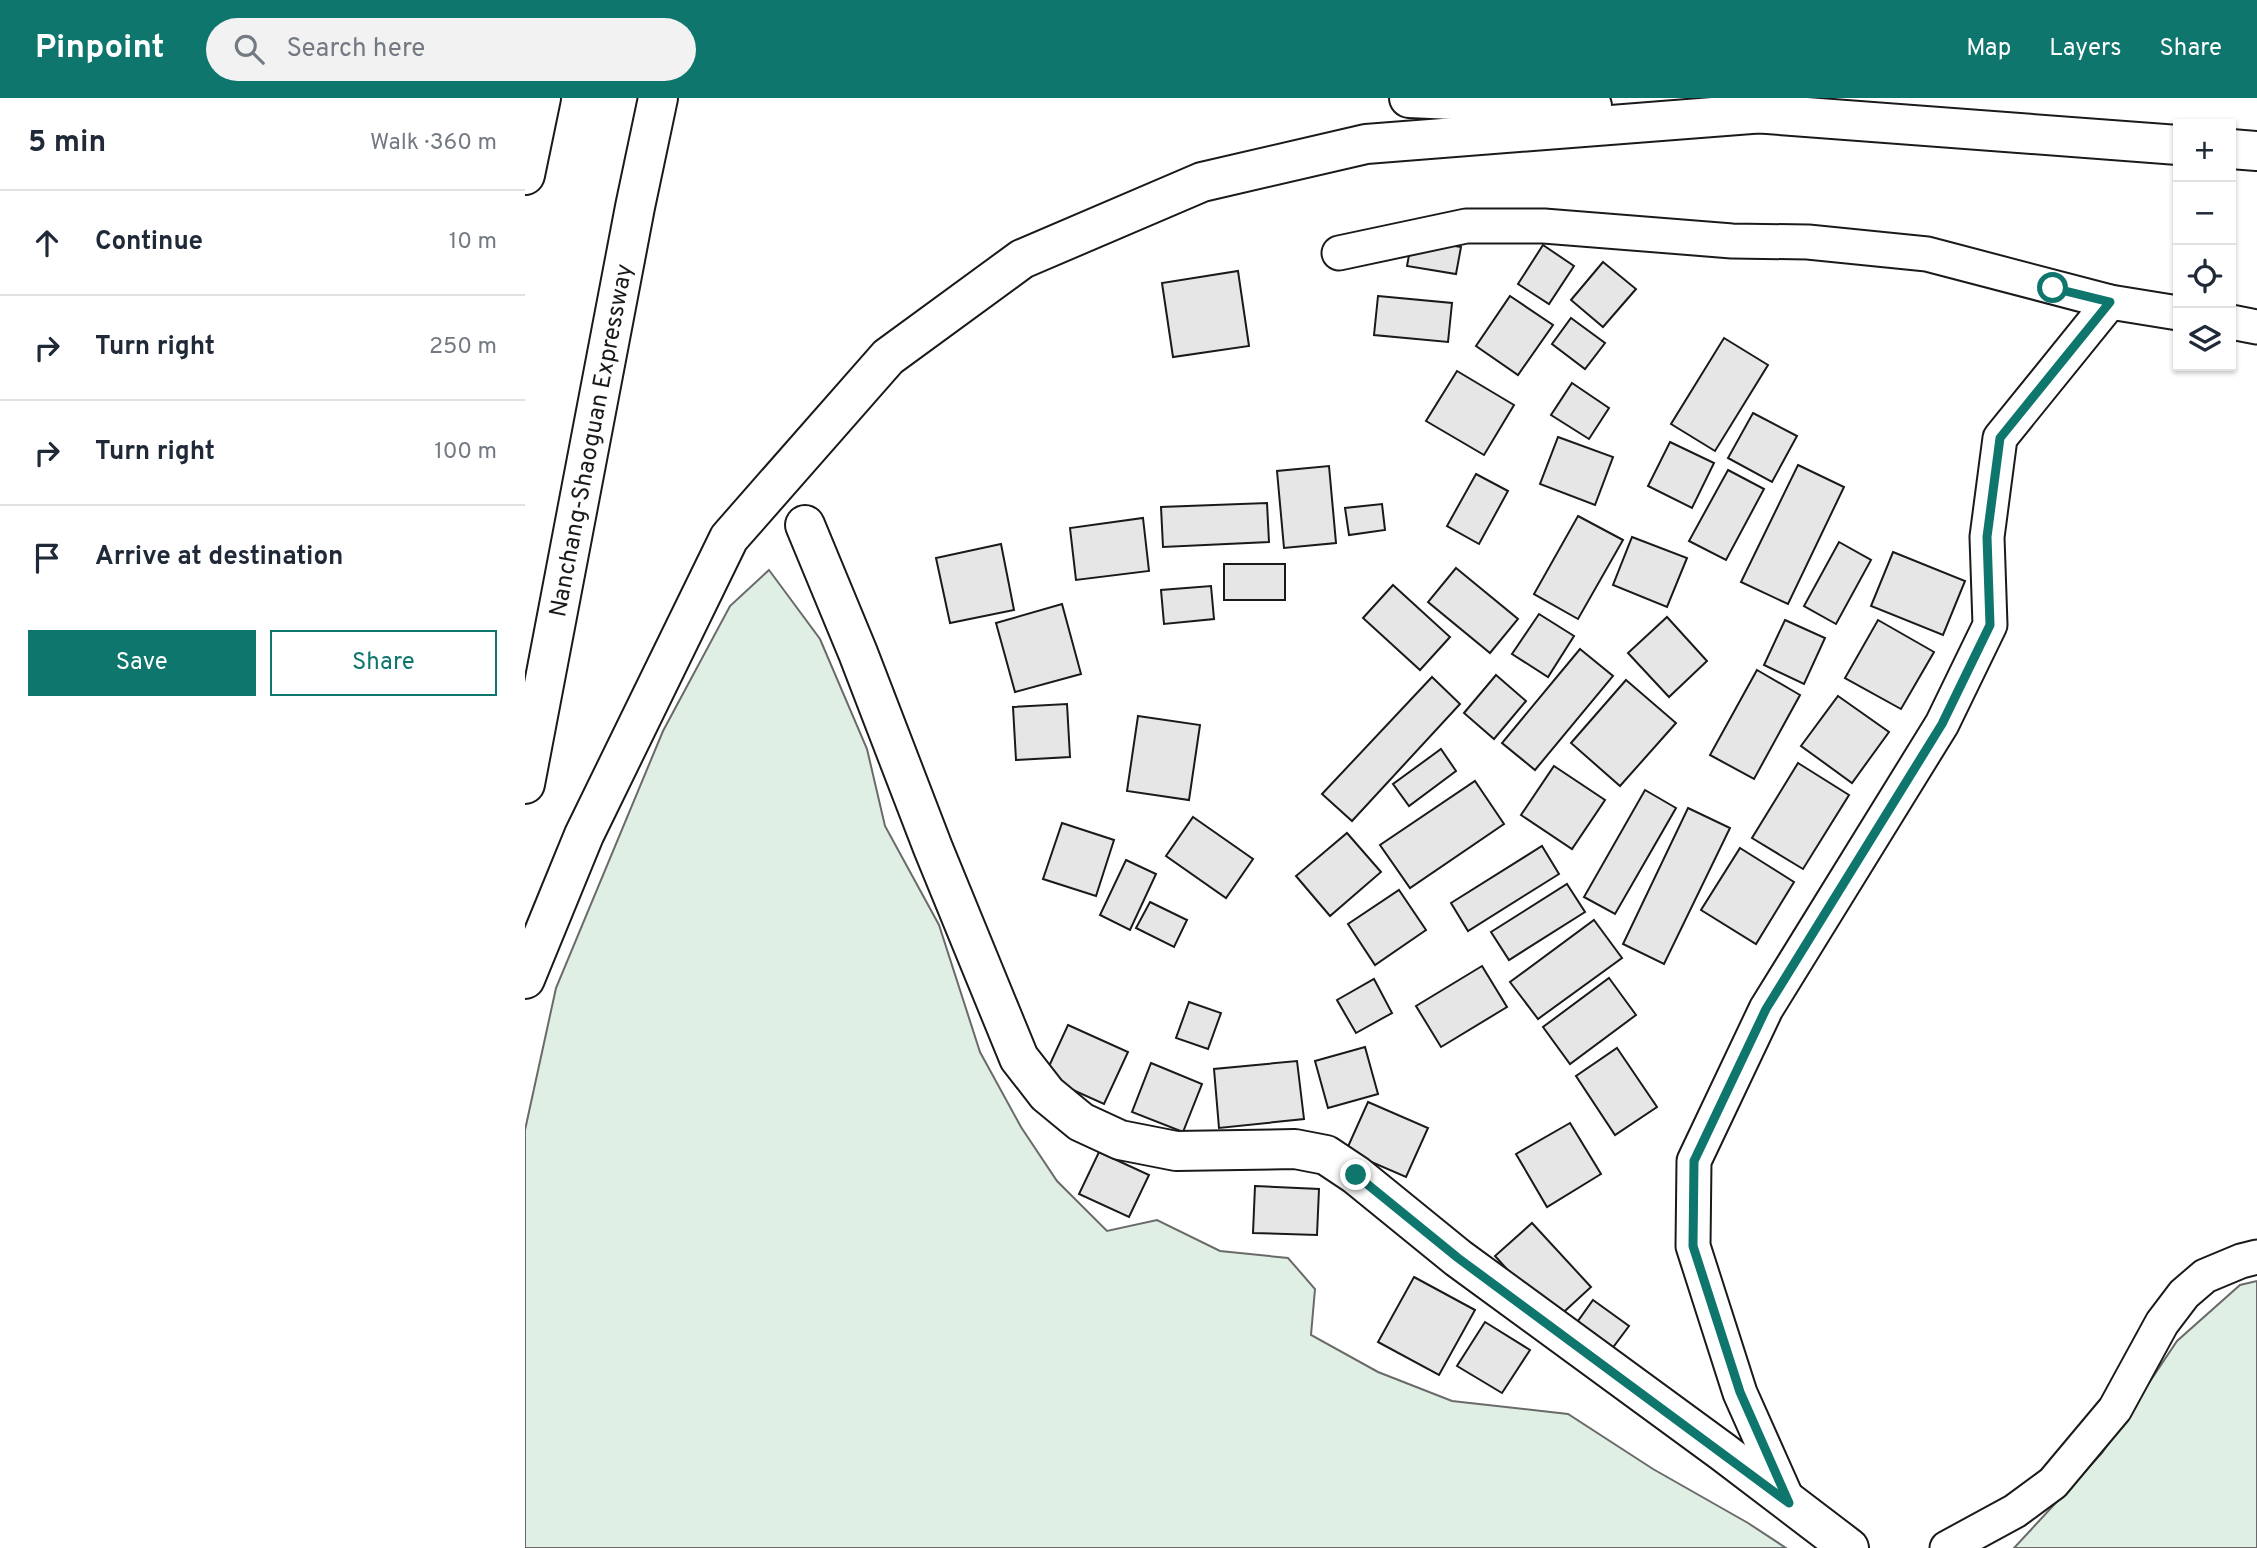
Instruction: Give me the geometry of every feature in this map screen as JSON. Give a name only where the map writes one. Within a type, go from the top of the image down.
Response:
[{"type":"main road","points":[[525,175],[541,98]]},
{"type":"main road","name":"Nanchang-Shaoguan Expressway","points":[[525,783],[658,98]]},
{"type":"main road","points":[[1409,98],[1764,113],[2173,145]]},
{"type":"main road","points":[[525,979],[584,835],[729,538],[888,357],[1021,259],[1202,182],[1366,144],[1764,113]]},
{"type":"main road","points":[[2236,149],[2257,151]]},
{"type":"main road","points":[[805,525],[858,653],[946,882],[1019,1058],[1047,1094],[1081,1122],[1120,1140],[1176,1151],[1295,1149],[1326,1155],[1356,1175],[1458,1258],[1849,1548]]},
{"type":"street","points":[[1339,253],[1466,226],[1544,226],[1732,241],[1808,242],[1927,254],[2110,302],[2173,312]]},
{"type":"street","points":[[1789,1503],[1740,1392],[1693,1246],[1694,1161],[1766,1009],[1942,724],[1990,625],[1987,537],[2000,438],[2110,302]]},
{"type":"street","points":[[2236,323],[2257,327]]},
{"type":"street","points":[[1947,1548],[2015,1511],[2053,1483],[2115,1409],[2162,1323],[2184,1294],[2205,1276],[2257,1257]]},
{"type":"green space","points":[[769,570],[820,639],[867,749],[885,826],[939,925],[980,1052],[1021,1127],[1057,1181],[1107,1231],[1157,1220],[1220,1251],[1288,1258],[1315,1289],[1311,1335],[1378,1372],[1452,1401],[1568,1414],[1653,1469],[1786,1548],[525,1548],[525,1130],[556,988],[663,731],[730,606]]},
{"type":"green space","points":[[2257,1281],[2257,1548],[2014,1548],[2102,1453],[2177,1341],[2240,1285]]},
{"type":"building","points":[[1412,239],[1461,247],[1456,274],[1407,266]]},
{"type":"building","points":[[1543,245],[1574,266],[1549,304],[1518,284]]},
{"type":"building","points":[[1603,262],[1636,289],[1603,327],[1571,300]]},
{"type":"building","points":[[1238,271],[1249,346],[1173,357],[1162,283]]},
{"type":"building","points":[[1378,296],[1452,303],[1448,342],[1374,335]]},
{"type":"building","points":[[1510,296],[1553,325],[1518,375],[1476,346]]},
{"type":"building","points":[[1571,318],[1605,343],[1585,369],[1552,344]]},
{"type":"building","points":[[1724,338],[1768,365],[1715,451],[1671,424]]},
{"type":"building","points":[[1457,371],[1514,405],[1484,455],[1426,421]]},
{"type":"building","points":[[1572,383],[1609,408],[1589,439],[1551,415]]},
{"type":"building","points":[[1753,413],[1797,436],[1772,482],[1728,458]]},
{"type":"building","points":[[1558,437],[1613,457],[1595,505],[1540,484]]},
{"type":"building","points":[[1670,442],[1714,463],[1692,508],[1648,486]]},
{"type":"building","points":[[1798,465],[1844,487],[1788,604],[1741,582]]},
{"type":"building","points":[[1329,466],[1336,543],[1284,548],[1277,471]]},
{"type":"building","points":[[1728,470],[1764,489],[1726,560],[1689,541]]},
{"type":"building","points":[[1476,474],[1508,491],[1479,544],[1447,526]]},
{"type":"building","points":[[1267,503],[1269,542],[1163,547],[1161,507]]},
{"type":"building","points":[[1382,504],[1385,530],[1349,535],[1345,508]]},
{"type":"building","points":[[1578,516],[1623,540],[1578,619],[1534,594]]},
{"type":"building","points":[[1143,518],[1149,571],[1076,580],[1070,528]]},
{"type":"building","points":[[1632,537],[1687,558],[1667,607],[1613,585]]},
{"type":"building","points":[[1839,542],[1871,560],[1836,624],[1804,606]]},
{"type":"building","points":[[1001,544],[1014,610],[950,623],[936,558]]},
{"type":"building","points":[[1893,552],[1965,581],[1943,635],[1871,606]]},
{"type":"building","points":[[1224,564],[1285,564],[1285,600],[1224,600]]},
{"type":"building","points":[[1456,568],[1518,619],[1490,653],[1428,602]]},
{"type":"building","points":[[1393,585],[1450,637],[1420,670],[1363,618]]},
{"type":"building","points":[[1211,586],[1214,619],[1164,624],[1161,590]]},
{"type":"building","points":[[1062,604],[1081,674],[1015,692],[996,623]]},
{"type":"building","points":[[1539,614],[1574,636],[1548,677],[1512,654]]},
{"type":"building","points":[[1667,617],[1707,661],[1669,697],[1628,653]]},
{"type":"building","points":[[1785,620],[1825,638],[1804,684],[1764,665]]},
{"type":"building","points":[[1878,620],[1934,652],[1901,709],[1845,678]]},
{"type":"building","points":[[1580,649],[1613,676],[1535,770],[1502,743]]},
{"type":"building","points":[[1757,670],[1800,695],[1754,779],[1710,755]]},
{"type":"building","points":[[1496,675],[1526,701],[1494,739],[1464,713]]},
{"type":"building","points":[[1432,677],[1460,704],[1352,821],[1322,794]]},
{"type":"building","points":[[1626,680],[1676,723],[1620,786],[1571,743]]},
{"type":"building","points":[[1838,696],[1889,732],[1852,783],[1801,746]]},
{"type":"building","points":[[1067,704],[1070,757],[1016,760],[1013,707]]},
{"type":"building","points":[[1138,716],[1200,725],[1189,800],[1127,791]]},
{"type":"building","points":[[1441,749],[1456,771],[1409,806],[1393,784]]},
{"type":"building","points":[[1798,763],[1849,795],[1803,869],[1752,838]]},
{"type":"building","points":[[1554,766],[1605,800],[1572,849],[1521,815]]},
{"type":"building","points":[[1475,781],[1504,824],[1410,888],[1380,845]]},
{"type":"building","points":[[1645,790],[1676,808],[1615,914],[1584,897]]},
{"type":"building","points":[[1688,808],[1730,828],[1664,964],[1623,944]]},
{"type":"building","points":[[1193,817],[1253,859],[1226,898],[1166,856]]},
{"type":"building","points":[[1062,823],[1114,840],[1096,896],[1043,879]]},
{"type":"building","points":[[1347,833],[1381,872],[1330,916],[1296,876]]},
{"type":"building","points":[[1542,846],[1559,874],[1468,931],[1451,903]]},
{"type":"building","points":[[1740,848],[1794,882],[1756,944],[1701,910]]},
{"type":"building","points":[[1126,860],[1156,874],[1130,930],[1100,915]]},
{"type":"building","points":[[1567,884],[1585,912],[1509,960],[1491,932]]},
{"type":"building","points":[[1399,890],[1426,930],[1375,965],[1348,924]]},
{"type":"building","points":[[1150,902],[1187,920],[1174,947],[1136,928]]},
{"type":"building","points":[[1594,920],[1622,958],[1538,1019],[1510,982]]},
{"type":"building","points":[[1482,966],[1507,1007],[1441,1047],[1416,1006]]},
{"type":"building","points":[[1609,978],[1636,1015],[1570,1064],[1543,1027]]},
{"type":"building","points":[[1374,979],[1392,1013],[1356,1033],[1337,1000]]},
{"type":"building","points":[[1189,1002],[1221,1013],[1208,1049],[1176,1038]]},
{"type":"building","points":[[1068,1025],[1128,1052],[1104,1104],[1044,1077]]},
{"type":"building","points":[[1365,1047],[1378,1094],[1328,1108],[1315,1061]]},
{"type":"building","points":[[1617,1048],[1657,1107],[1615,1135],[1576,1076]]},
{"type":"building","points":[[1297,1061],[1304,1119],[1219,1128],[1214,1069]]},
{"type":"building","points":[[1151,1063],[1202,1084],[1183,1132],[1132,1112]]},
{"type":"building","points":[[1368,1102],[1428,1128],[1406,1177],[1346,1151]]},
{"type":"building","points":[[1570,1123],[1601,1174],[1547,1207],[1516,1154]]},
{"type":"building","points":[[1099,1152],[1149,1175],[1129,1217],[1079,1194]]},
{"type":"building","points":[[1255,1186],[1319,1189],[1317,1235],[1253,1233]]},
{"type":"building","points":[[1532,1223],[1591,1287],[1554,1321],[1495,1256]]},
{"type":"building","points":[[1414,1277],[1475,1310],[1439,1375],[1378,1342]]},
{"type":"building","points":[[1593,1300],[1629,1326],[1608,1354],[1573,1328]]},
{"type":"building","points":[[1485,1322],[1530,1350],[1502,1393],[1457,1366]]},
{"type":"route","points":[[1356,1175],[1458,1258],[1789,1503],[1740,1392],[1693,1246],[1694,1161],[1766,1009],[1942,724],[1990,625],[1987,537],[2000,438],[2110,302],[2053,288]]}]
